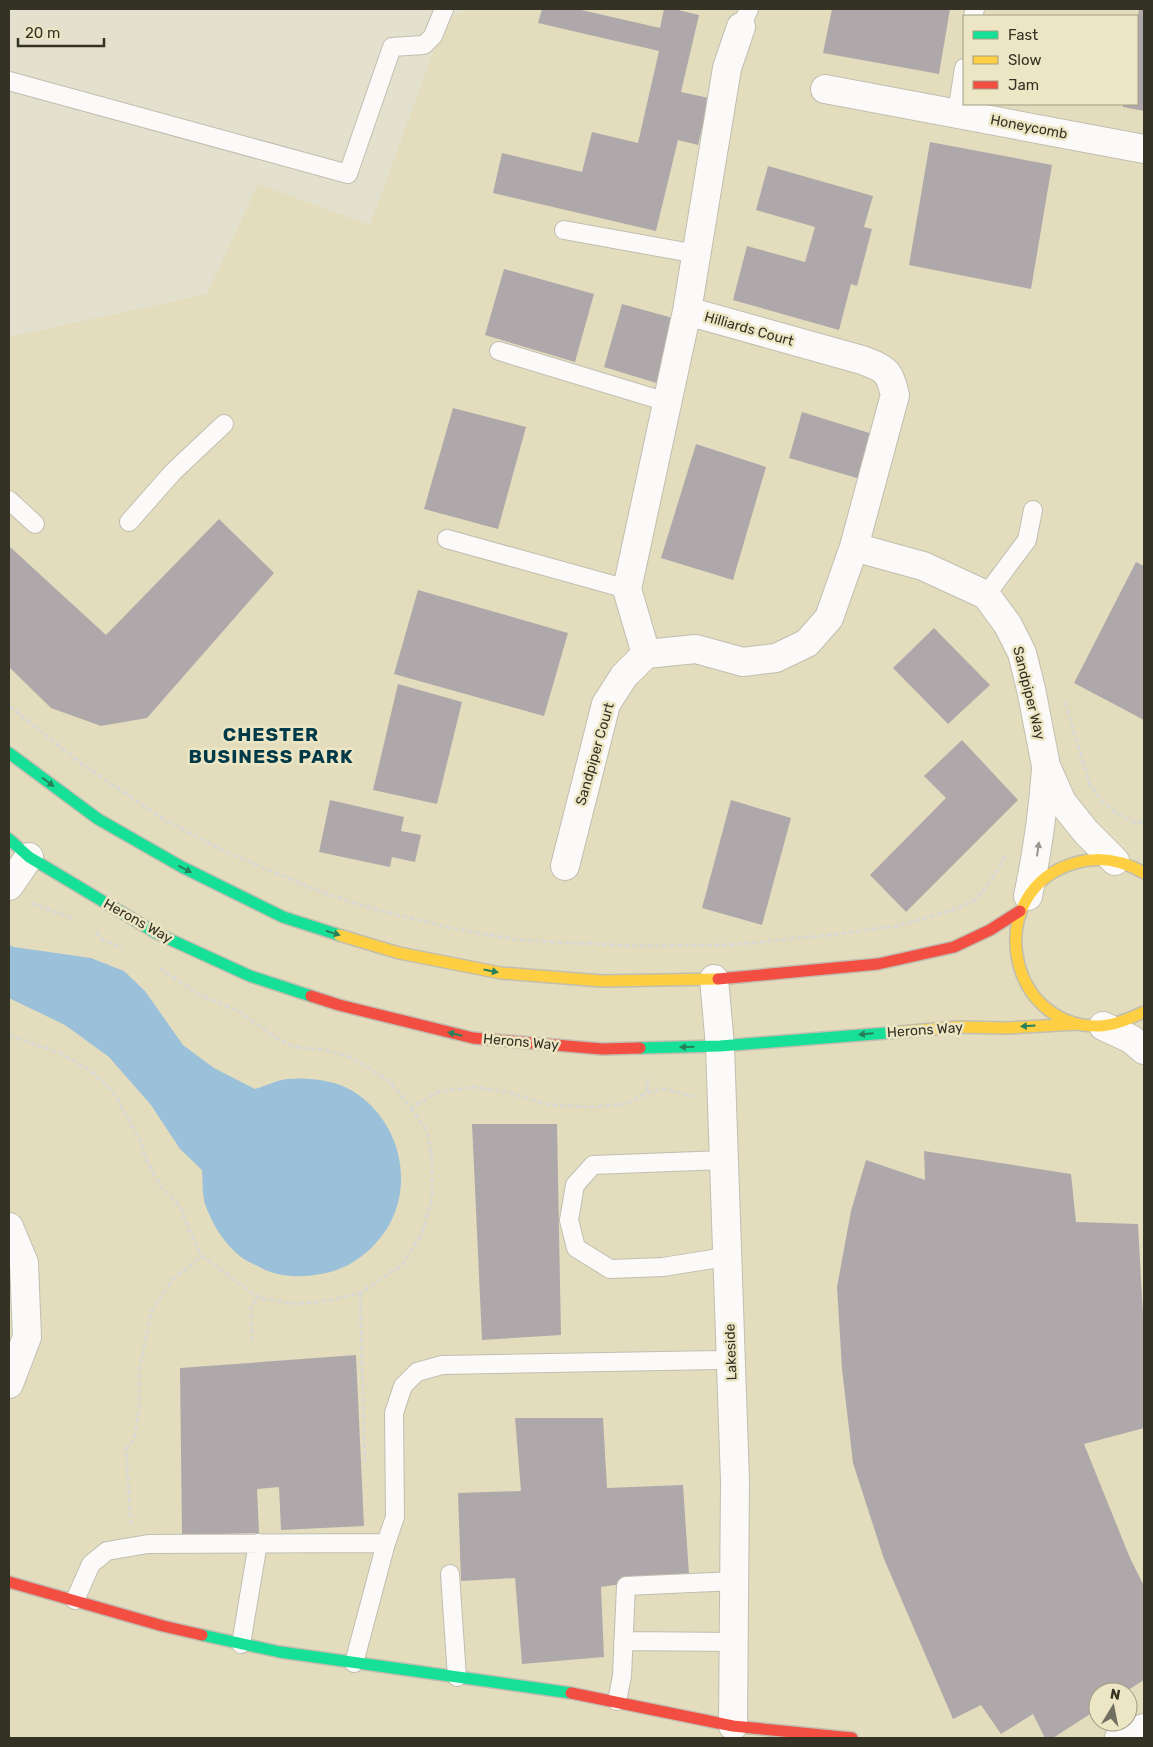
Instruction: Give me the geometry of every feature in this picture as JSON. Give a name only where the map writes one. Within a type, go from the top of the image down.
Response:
[{"type":"street","points":[[687,311],[727,68],[745,18]]},
{"type":"street","name":"Honeycomb","points":[[825,89],[1144,149]]},
{"type":"street","name":"Hilliards Court","points":[[646,654],[627,589],[687,311],[862,360],[881,367],[891,377],[895,395],[854,547]]},
{"type":"street","points":[[646,654],[696,649],[743,662],[776,658],[807,643],[829,618],[854,547]]},
{"type":"street","name":"Sandpiper Way","points":[[854,547],[923,566],[986,595],[1008,625],[1022,653],[1046,766],[1062,802],[1086,832],[1119,862]]},
{"type":"street","name":"Sandpiper Court","points":[[565,866],[606,704],[624,676],[646,654]]},
{"type":"street","points":[[9,753],[98,819],[182,867],[283,918],[399,953],[501,973],[602,981],[714,979],[878,964],[954,947],[990,930],[1024,904]]},
{"type":"street","name":"Sandpiper Way","points":[[1024,904],[1036,859],[1042,820],[1046,766]]},
{"type":"street","name":"Herons Way","points":[[9,839],[29,857],[156,933],[250,976],[339,1005],[473,1038],[602,1049],[720,1046],[957,1027],[1007,1028],[1115,1025],[1130,1020],[1144,1012]]},
{"type":"street","points":[[9,886],[29,857]]},
{"type":"street","points":[[1119,862],[1144,858]]},
{"type":"street","points":[[1144,874],[1136,868],[1102,859],[1082,860],[1063,866],[1038,884],[1024,904],[1014,934],[1015,956],[1020,973],[1027,987],[1044,1007],[1060,1018],[1090,1025],[1131,1039],[1144,1050]]},
{"type":"street","name":"Lakeside","points":[[714,979],[720,1046],[735,1481],[733,1726]]},
{"type":"street","points":[[9,1226],[24,1263],[27,1337],[9,1384]]},
{"type":"street","points":[[9,1582],[163,1626],[280,1652],[581,1694],[733,1726],[852,1738]]},
{"type":"street","points":[[1119,1738],[1144,1728]]},
{"type":"lane","points":[[9,81],[348,174],[392,47],[424,45],[433,36],[444,9]]},
{"type":"lane","points":[[957,113],[963,74]]},
{"type":"lane","points":[[564,230],[697,254]]},
{"type":"lane","points":[[499,351],[667,402]]},
{"type":"lane","points":[[129,522],[174,472],[224,424]]},
{"type":"lane","points":[[9,500],[35,524]]},
{"type":"lane","points":[[986,595],[1027,540],[1033,510]]},
{"type":"lane","points":[[447,539],[627,589]]},
{"type":"lane","points":[[724,1160],[593,1165],[575,1185],[569,1220],[576,1248],[610,1269],[662,1267],[713,1259],[727,1253]]},
{"type":"lane","points":[[354,1662],[386,1543],[395,1517],[394,1412],[403,1386],[417,1372],[442,1365],[718,1360],[731,1356]]},
{"type":"lane","points":[[75,1600],[91,1564],[107,1551],[148,1544],[386,1543]]},
{"type":"lane","points":[[241,1644],[258,1544]]},
{"type":"lane","points":[[450,1574],[457,1677]]},
{"type":"lane","points":[[616,1702],[622,1676],[626,1586],[735,1581]]},
{"type":"lane","points":[[624,1641],[734,1642]]},
{"type":"path","points":[[1064,699],[1090,785],[1114,812],[1133,822],[1144,822]]},
{"type":"path","points":[[9,1035],[60,1053],[91,1071],[114,1093],[140,1140],[147,1161],[161,1187],[180,1206],[202,1256],[259,1298],[298,1304],[360,1293],[402,1265],[422,1234],[432,1199],[432,1160],[427,1132],[411,1108]]},
{"type":"path","points":[[132,1547],[126,1450],[134,1439],[139,1410],[139,1372],[151,1312],[173,1279],[202,1256]]},
{"type":"path","points":[[360,1293],[365,1462]]},
{"type":"path","points":[[252,1341],[250,1306],[259,1298]]},
{"type":"shaded area","name":"CHESTER BUSINESS PARK","points":[[470,9],[1144,9],[1144,1738],[9,1738],[9,337],[207,294],[258,184],[370,225],[445,20]]},
{"type":"water","points":[[9,945],[91,958],[124,971],[145,991],[183,1045],[214,1068],[255,1089],[288,1079],[320,1080],[351,1090],[369,1104],[384,1121],[394,1141],[400,1162],[401,1183],[397,1205],[389,1225],[375,1244],[357,1260],[343,1267],[328,1273],[305,1276],[290,1276],[268,1271],[241,1257],[224,1240],[208,1212],[203,1196],[202,1170],[180,1149],[151,1105],[109,1057],[65,1025],[9,998]]},
{"type":"building","points":[[542,9],[577,9],[660,28],[664,9],[674,9],[699,15],[681,92],[709,98],[698,145],[678,140],[656,231],[493,193],[502,153],[582,172],[592,132],[638,143],[659,51],[538,23]]},
{"type":"building","points":[[832,9],[950,9],[939,74],[823,53]]},
{"type":"building","points":[[1139,9],[1144,9],[1144,111],[1123,107],[1123,105],[1138,105]]},
{"type":"building","points":[[930,142],[1052,165],[1031,289],[909,265]]},
{"type":"building","points":[[768,166],[873,196],[864,227],[872,229],[857,286],[851,284],[839,330],[733,300],[747,246],[805,262],[815,227],[756,210]]},
{"type":"building","points":[[504,269],[594,294],[575,362],[485,335]]},
{"type":"building","points":[[622,304],[680,320],[663,385],[604,367]]},
{"type":"building","points":[[453,408],[526,427],[498,529],[424,509]]},
{"type":"building","points":[[802,412],[879,436],[867,481],[789,458]]},
{"type":"building","points":[[696,444],[766,467],[733,580],[661,558]]},
{"type":"building","points":[[219,519],[274,573],[147,718],[101,726],[51,708],[9,667],[9,546],[106,635]]},
{"type":"building","points":[[1136,562],[1144,566],[1144,720],[1074,683]]},
{"type":"building","points":[[418,590],[568,633],[544,716],[394,674]]},
{"type":"building","points":[[934,628],[990,685],[948,724],[893,668]]},
{"type":"building","points":[[398,684],[462,702],[437,804],[373,790]]},
{"type":"building","points":[[962,740],[1018,800],[906,912],[870,875],[946,798],[924,776]]},
{"type":"building","points":[[330,800],[404,817],[401,831],[421,835],[415,862],[392,857],[390,867],[319,852]]},
{"type":"building","points":[[731,800],[791,818],[762,925],[702,908]]},
{"type":"building","points":[[472,1124],[557,1124],[561,1335],[482,1340]]},
{"type":"building","points":[[924,1151],[1071,1174],[1076,1222],[1138,1224],[1144,1333],[1144,1428],[1084,1444],[1130,1558],[1144,1586],[1144,1680],[1138,1684],[1138,1682],[1088,1682],[1088,1715],[1053,1738],[1045,1738],[1033,1714],[1001,1734],[981,1705],[953,1719],[884,1559],[853,1463],[842,1369],[837,1287],[851,1211],[866,1160],[925,1180]]},
{"type":"building","points":[[356,1355],[364,1526],[281,1530],[279,1487],[257,1489],[259,1533],[182,1535],[180,1368]]},
{"type":"building","points":[[515,1418],[603,1418],[607,1488],[683,1485],[689,1574],[601,1587],[604,1657],[522,1664],[515,1578],[461,1581],[458,1493],[521,1491]]},
{"type":"traffic: fast","points":[[9,753],[98,819],[182,867],[283,917],[339,935]]},
{"type":"traffic: fast","points":[[9,839],[29,857],[156,933],[250,976],[311,996]]},
{"type":"traffic: fast","points":[[640,1048],[720,1046],[900,1032]]},
{"type":"traffic: fast","points":[[202,1635],[280,1652],[571,1693]]},
{"type":"traffic: slow","points":[[1144,873],[1110,860],[1075,863],[1045,878],[1026,900],[1017,927],[1017,956],[1026,983],[1044,1006],[1069,1021],[1101,1026],[1118,1023],[1144,1012]]},
{"type":"traffic: slow","points":[[339,935],[399,953],[501,973],[602,981],[718,979]]},
{"type":"traffic: slow","points":[[900,1032],[957,1027],[1007,1028],[1077,1024]]},
{"type":"traffic: jam","points":[[718,979],[878,964],[954,947],[990,930],[1020,911]]},
{"type":"traffic: jam","points":[[311,996],[339,1005],[473,1038],[602,1049],[640,1048]]},
{"type":"traffic: jam","points":[[9,1582],[163,1626],[202,1635]]},
{"type":"traffic: jam","points":[[571,1693],[733,1726],[852,1738]]},
{"type":"district","name":"CHESTER BUSINESS PARK","points":[[271,745]]}]
